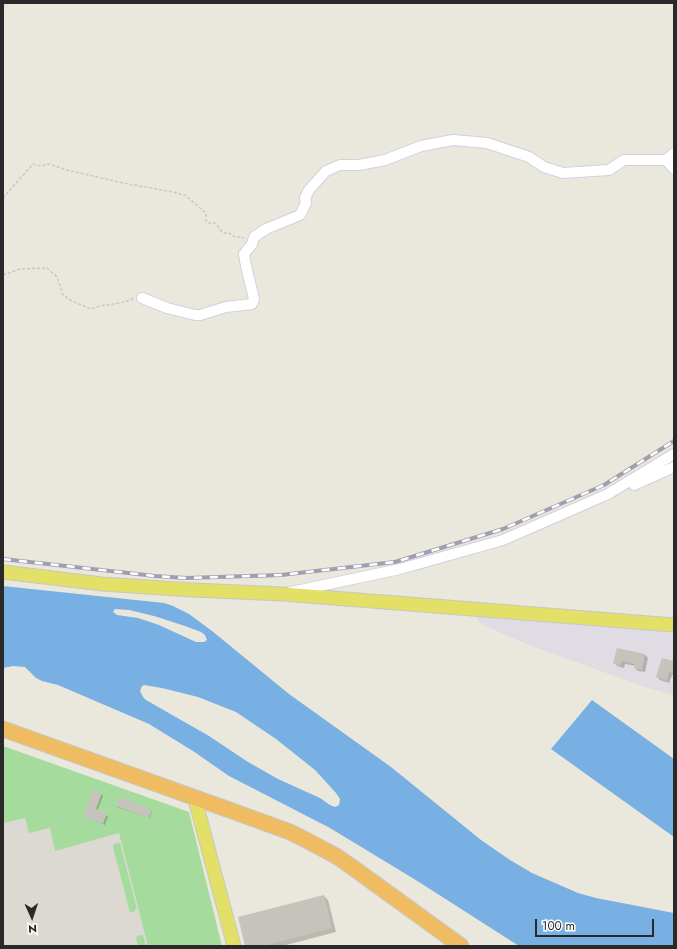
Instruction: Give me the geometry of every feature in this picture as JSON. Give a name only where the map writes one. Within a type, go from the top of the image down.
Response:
[{"type":"highway","points":[[3,729],[290,832],[352,867],[461,946]]},
{"type":"main road","points":[[3,572],[109,584],[283,594],[674,625]]},
{"type":"main road","points":[[195,799],[234,946]]},
{"type":"street","points":[[142,298],[167,308],[195,315],[200,315],[226,307],[252,304],[254,299],[244,254],[252,244],[254,237],[266,229],[300,215],[306,203],[305,198],[309,190],[326,171],[340,165],[359,165],[385,160],[435,143],[453,140],[487,144],[529,157],[544,167],[563,173],[609,170],[624,160],[670,156],[674,169]]},
{"type":"street","points":[[608,494],[674,454]]},
{"type":"street","points":[[283,594],[400,569],[503,540],[674,467]]},
{"type":"path","points":[[3,198],[33,164],[41,166],[49,164],[67,170],[123,183],[185,195],[206,213],[206,221],[209,223],[215,223],[224,233],[229,233],[235,237],[242,237],[252,244]]},
{"type":"path","points":[[3,275],[20,269],[47,268],[57,277],[62,295],[91,309],[125,302],[134,298],[142,298]]},
{"type":"shaded area","points":[[473,614],[674,632],[674,695],[648,688],[529,645],[481,624]]},
{"type":"shaded area","points":[[25,818],[29,833],[50,828],[55,851],[119,833],[148,946],[146,946],[143,935],[137,936],[136,938],[138,946],[3,946],[3,823]],"holes":[[[120,843],[137,909],[130,913],[113,847],[114,844]]]},
{"type":"green space","points":[[3,746],[189,812],[222,946],[3,946]]},
{"type":"water","points":[[3,586],[164,603],[173,606],[189,614],[212,631],[289,694],[391,767],[481,840],[510,860],[532,873],[578,893],[596,898],[674,913],[674,946],[519,946],[419,882],[330,828],[229,776],[193,751],[149,724],[58,685],[42,681],[36,678],[25,667],[13,666],[3,668]],"holes":[[[115,609],[129,610],[154,616],[185,626],[201,632],[205,635],[207,640],[204,642],[196,642],[159,625],[138,618],[117,615],[113,612]],[[144,685],[198,697],[236,712],[276,739],[315,770],[336,793],[340,799],[339,805],[335,807],[330,805],[320,798],[278,779],[248,762],[209,736],[146,700],[140,691]]]},
{"type":"water","points":[[592,700],[674,759],[674,837],[551,749]]},
{"type":"building","points":[[617,648],[645,654],[642,670],[634,668],[635,664],[622,661],[621,665],[613,664]]},
{"type":"building","points":[[662,658],[674,661],[674,674],[669,672],[667,681],[656,677]]},
{"type":"building","points":[[93,790],[102,793],[96,809],[107,813],[103,824],[83,816]]},
{"type":"building","points":[[120,797],[152,810],[149,818],[116,806]]},
{"type":"building","points":[[324,895],[332,928],[263,946],[245,946],[238,917]]},
{"type":"railway","points":[[3,559],[155,576],[186,578],[281,575],[395,562],[503,529],[604,485],[674,441]]}]
